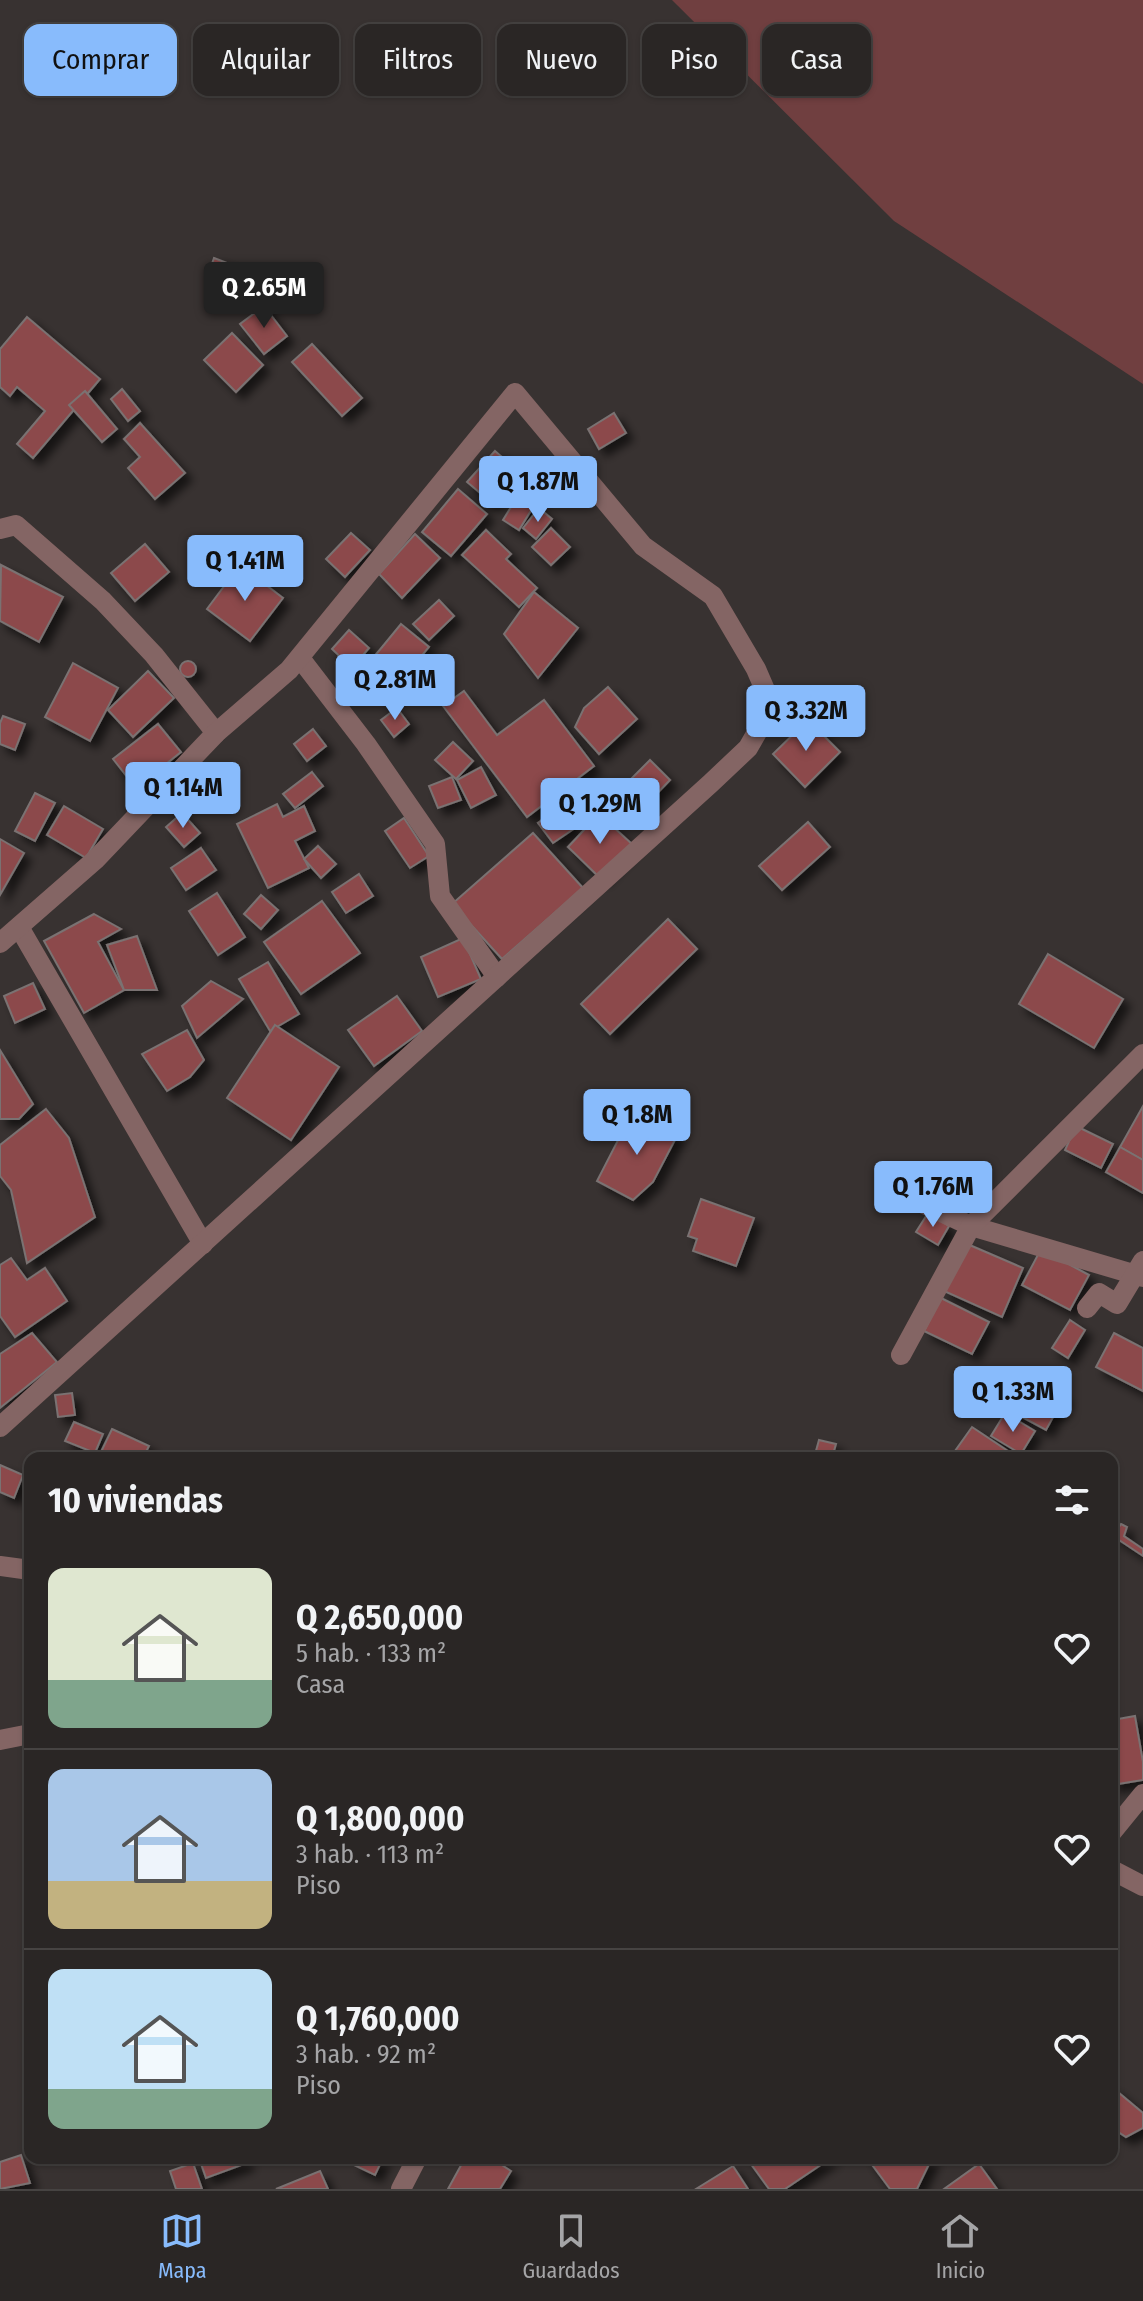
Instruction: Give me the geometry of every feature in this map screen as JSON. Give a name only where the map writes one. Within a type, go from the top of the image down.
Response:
[{"type":"street","points":[[0,943],[95,860],[216,733],[289,670],[515,393],[643,546],[713,596],[756,669],[772,706],[748,748],[0,1427]]},
{"type":"street","points":[[0,529],[16,525],[103,601],[154,655],[216,733]]},
{"type":"street","points":[[300,658],[366,744],[435,844],[440,896],[497,977]]},
{"type":"street","points":[[19,927],[203,1244]]},
{"type":"street","points":[[901,1355],[971,1226],[1143,1054]]},
{"type":"street","points":[[894,1190],[971,1226],[1140,1270],[1117,1304],[1099,1293],[1087,1308]]},
{"type":"street","points":[[0,1566],[24,1569]]},
{"type":"street","points":[[0,1740],[24,1735]]},
{"type":"street","points":[[1118,1825],[1143,1794]]},
{"type":"street","points":[[1118,1873],[1143,1886]]},
{"type":"street","points":[[401,2189],[414,2164]]},
{"type":"shaded area","points":[[672,0],[1143,0],[1143,384],[894,221],[768,96],[871,96],[871,24],[762,24],[762,90],[746,74],[746,24],[696,24]]},
{"type":"building","points":[[214,258],[235,266],[228,286],[207,278]]},
{"type":"building","points":[[264,306],[287,336],[264,354],[240,324]]},
{"type":"building","points":[[27,317],[100,379],[33,458],[17,444],[45,411],[17,387],[10,396],[0,387],[0,349]]},
{"type":"building","points":[[232,333],[263,365],[236,392],[204,360]]},
{"type":"building","points":[[312,344],[362,398],[342,416],[292,362]]},
{"type":"building","points":[[122,389],[140,411],[128,421],[111,399]]},
{"type":"building","points":[[85,391],[117,429],[102,442],[69,405]]},
{"type":"building","points":[[614,413],[626,433],[599,449],[588,429]]},
{"type":"building","points":[[140,423],[185,473],[155,499],[128,468],[140,457],[124,439]]},
{"type":"building","points":[[495,451],[518,471],[491,502],[467,482]]},
{"type":"building","points":[[458,489],[487,514],[451,556],[422,532]]},
{"type":"building","points":[[519,494],[535,504],[519,530],[503,520]]},
{"type":"building","points":[[539,508],[552,519],[536,539],[523,528]]},
{"type":"building","points":[[551,528],[570,547],[551,565],[532,547]]},
{"type":"building","points":[[486,530],[511,554],[506,559],[537,588],[519,607],[462,555]]},
{"type":"building","points":[[351,533],[370,550],[345,577],[326,559]]},
{"type":"building","points":[[415,534],[440,558],[402,598],[379,574]]},
{"type":"building","points":[[145,544],[169,572],[135,601],[111,573]]},
{"type":"building","points":[[1,565],[63,597],[39,642],[0,621]]},
{"type":"building","points":[[240,565],[283,598],[250,641],[207,609]]},
{"type":"building","points":[[534,592],[578,628],[538,678],[504,634]]},
{"type":"building","points":[[439,600],[454,616],[429,640],[413,624]]},
{"type":"building","points":[[401,624],[429,647],[389,695],[365,676],[378,661],[373,658]]},
{"type":"building","points":[[349,630],[369,648],[352,668],[332,649]]},
{"type":"building","points":[[185,661],[191,661],[196,669],[194,675],[185,677],[180,672],[180,666]]},
{"type":"building","points":[[73,663],[118,688],[90,741],[45,717]]},
{"type":"building","points":[[148,671],[174,698],[133,737],[108,710]]},
{"type":"building","points":[[608,687],[637,719],[599,754],[575,727],[584,708]]},
{"type":"building","points":[[464,691],[497,735],[544,700],[594,766],[527,817],[443,706]]},
{"type":"building","points":[[397,708],[409,724],[394,737],[381,720]]},
{"type":"building","points":[[3,716],[25,724],[15,750],[0,744]]},
{"type":"building","points":[[808,720],[840,752],[805,787],[773,754]]},
{"type":"building","points":[[158,724],[181,752],[136,788],[113,759]]},
{"type":"building","points":[[313,729],[326,746],[307,761],[294,744]]},
{"type":"building","points":[[453,742],[473,761],[456,779],[435,760]]},
{"type":"building","points":[[650,760],[670,780],[644,807],[624,786]]},
{"type":"building","points":[[481,767],[496,795],[471,808],[457,780]]},
{"type":"building","points":[[312,772],[323,786],[295,808],[283,794]]},
{"type":"building","points":[[452,777],[461,800],[438,808],[429,786]]},
{"type":"building","points":[[35,793],[55,803],[35,841],[15,831]]},
{"type":"building","points":[[277,804],[283,817],[304,806],[315,831],[295,841],[309,868],[268,888],[237,824]]},
{"type":"building","points":[[64,806],[103,829],[86,858],[47,835]]},
{"type":"building","points":[[559,807],[575,828],[553,843],[538,823]]},
{"type":"building","points":[[182,813],[200,833],[184,847],[166,827]]},
{"type":"building","points":[[599,814],[632,844],[600,878],[568,847]]},
{"type":"building","points":[[404,818],[429,856],[410,868],[385,831]]},
{"type":"building","points":[[808,822],[830,847],[782,890],[759,866]]},
{"type":"building","points":[[533,833],[583,888],[502,959],[452,904]]},
{"type":"building","points":[[0,839],[24,853],[0,895]]},
{"type":"building","points":[[318,846],[336,864],[321,878],[304,859]]},
{"type":"building","points":[[201,848],[216,870],[186,890],[171,868]]},
{"type":"building","points":[[359,874],[373,896],[346,913],[332,892]]},
{"type":"building","points":[[217,893],[245,937],[218,955],[189,911]]},
{"type":"building","points":[[261,895],[278,910],[261,929],[244,914]]},
{"type":"building","points":[[322,901],[360,953],[301,994],[264,942]]},
{"type":"building","points":[[94,914],[121,929],[98,942],[124,990],[84,1013],[44,941]]},
{"type":"building","points":[[668,919],[697,949],[610,1034],[581,1004]]},
{"type":"building","points":[[137,936],[157,990],[124,990],[107,945]]},
{"type":"building","points":[[463,938],[481,979],[438,997],[421,957]]},
{"type":"building","points":[[1048,954],[1123,999],[1094,1048],[1019,1004]]},
{"type":"building","points":[[268,962],[299,1014],[270,1031],[239,979]]},
{"type":"building","points":[[211,981],[243,999],[197,1038],[182,1006]]},
{"type":"building","points":[[33,983],[45,1009],[15,1023],[4,996]]},
{"type":"building","points":[[397,996],[422,1031],[374,1066],[348,1030]]},
{"type":"building","points":[[275,1025],[339,1067],[291,1140],[227,1098]]},
{"type":"building","points":[[187,1030],[204,1060],[190,1077],[167,1091],[142,1054]]},
{"type":"building","points":[[0,1050],[33,1104],[19,1119],[0,1119]]},
{"type":"building","points":[[1143,1106],[1143,1160],[1120,1147]]},
{"type":"building","points":[[46,1109],[69,1138],[95,1217],[27,1263],[11,1190],[0,1176],[0,1145]]},
{"type":"building","points":[[632,1113],[677,1136],[653,1182],[633,1200],[597,1181]]},
{"type":"building","points":[[1076,1126],[1113,1144],[1101,1168],[1065,1150]]},
{"type":"building","points":[[1120,1147],[1143,1160],[1143,1193],[1106,1172]]},
{"type":"building","points":[[701,1199],[754,1218],[736,1266],[693,1251],[697,1239],[688,1236]]},
{"type":"building","points":[[928,1213],[949,1226],[938,1245],[916,1232]]},
{"type":"building","points":[[965,1243],[1023,1268],[1002,1317],[944,1291]]},
{"type":"building","points":[[1041,1249],[1089,1275],[1070,1310],[1022,1285]]},
{"type":"building","points":[[11,1258],[27,1280],[45,1268],[67,1301],[15,1337],[0,1316],[0,1265]]},
{"type":"building","points":[[941,1298],[989,1322],[972,1354],[924,1331]]},
{"type":"building","points":[[1070,1320],[1085,1330],[1068,1358],[1052,1348]]},
{"type":"building","points":[[32,1333],[57,1362],[0,1408],[0,1354]]},
{"type":"building","points":[[1114,1333],[1143,1348],[1143,1391],[1096,1367]]},
{"type":"building","points":[[1027,1377],[1064,1397],[1046,1430],[1009,1410]]},
{"type":"building","points":[[72,1393],[75,1415],[58,1417],[55,1395]]},
{"type":"building","points":[[1005,1413],[1035,1431],[1022,1452],[991,1436]]},
{"type":"building","points":[[74,1422],[103,1434],[95,1452],[65,1441]]},
{"type":"building","points":[[972,1427],[1010,1452],[957,1452]]},
{"type":"building","points":[[112,1429],[149,1446],[146,1452],[101,1452]]},
{"type":"building","points":[[819,1440],[836,1444],[834,1452],[816,1452]]},
{"type":"building","points":[[0,1465],[23,1475],[14,1498],[0,1492]]},
{"type":"building","points":[[1121,1524],[1127,1527],[1124,1536],[1143,1549],[1143,1556],[1118,1539]]},
{"type":"building","points":[[1135,1716],[1143,1780],[1118,1784],[1118,1719]]},
{"type":"building","points":[[1118,2092],[1143,2113],[1143,2128],[1126,2137],[1118,2132]]},
{"type":"building","points":[[21,2155],[30,2183],[0,2189],[0,2162]]},
{"type":"building","points":[[193,2164],[202,2189],[176,2189],[170,2171]]},
{"type":"building","points":[[201,2164],[244,2164],[206,2178]]},
{"type":"building","points":[[355,2164],[380,2164],[375,2175]]},
{"type":"building","points":[[462,2164],[500,2164],[511,2171],[500,2189],[448,2189]]},
{"type":"building","points":[[751,2164],[822,2164],[785,2189],[769,2189]]},
{"type":"building","points":[[871,2164],[929,2164],[917,2189],[890,2189]]},
{"type":"building","points":[[979,2164],[997,2189],[944,2189]]},
{"type":"building","points":[[733,2166],[748,2189],[696,2189]]},
{"type":"building","points":[[320,2171],[328,2189],[276,2189]]}]
